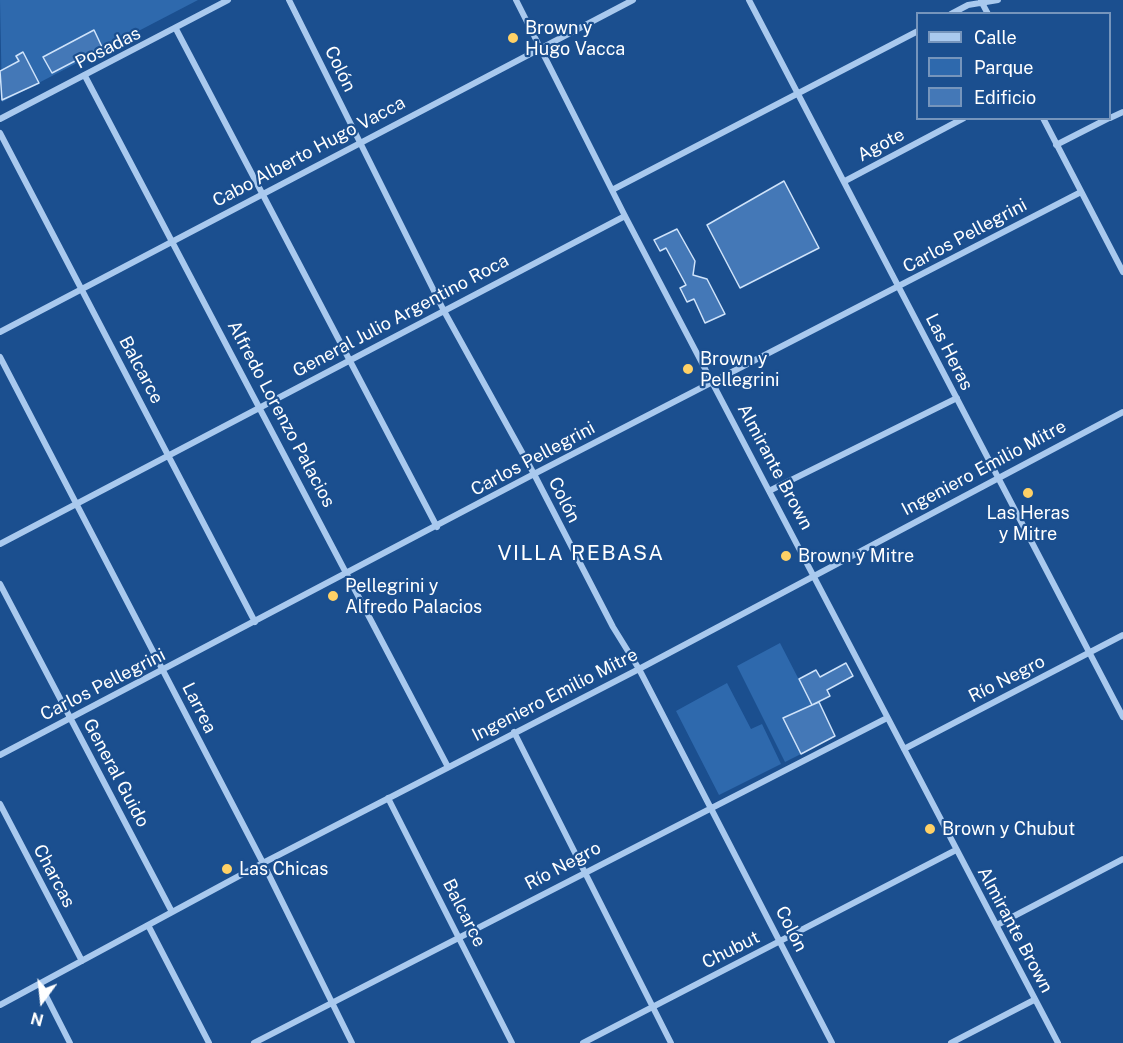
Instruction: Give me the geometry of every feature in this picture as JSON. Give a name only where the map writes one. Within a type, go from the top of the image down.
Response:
[{"type":"street","name":"Posadas","points":[[0,119],[228,0]]},
{"type":"street","name":"Colón","points":[[289,0],[444,311],[534,474],[613,627],[639,669],[832,1043]]},
{"type":"street","name":"Almirante Brown","points":[[516,0],[625,216],[771,490],[887,718],[1058,1043]]},
{"type":"street","name":"Cabo Alberto Hugo Vacca","points":[[0,332],[633,0]]},
{"type":"street","name":"Las Heras","points":[[749,0],[1123,717]]},
{"type":"street","points":[[955,12],[981,1],[998,0]]},
{"type":"street","points":[[176,29],[437,527]]},
{"type":"street","points":[[612,190],[916,32]]},
{"type":"street","name":"Alfredo Lorenzo Palacios","points":[[85,76],[171,243],[349,573],[448,767]]},
{"type":"street","name":"Agote","points":[[845,181],[959,120]]},
{"type":"street","points":[[1044,120],[1121,263],[1123,272]]},
{"type":"street","points":[[1056,145],[1105,120]]},
{"type":"street","name":"Balcarce","points":[[0,133],[255,622]]},
{"type":"street","name":"Carlos Pellegrini","points":[[0,755],[534,474],[1081,192]]},
{"type":"street","name":"General Julio Argentino Roca","points":[[0,544],[170,457],[260,407],[625,216]]},
{"type":"street","name":"Larrea","points":[[0,357],[262,863],[352,1043]]},
{"type":"street","points":[[771,490],[957,398]]},
{"type":"street","name":"Ingeniero Emilio Mitre","points":[[0,1005],[262,863],[639,669],[814,574],[1123,412]]},
{"type":"street","name":"General Guido","points":[[0,584],[172,912]]},
{"type":"street","name":"Río Negro","points":[[904,749],[1123,635]]},
{"type":"street","name":"Río Negro","points":[[254,1043],[711,806],[887,718]]},
{"type":"street","points":[[514,732],[671,1043]]},
{"type":"street","name":"Balcarce","points":[[388,798],[512,1043]]},
{"type":"street","name":"Charcas","points":[[0,804],[82,961]]},
{"type":"street","name":"Chubut","points":[[583,1043],[956,850]]},
{"type":"street","points":[[997,925],[1123,859]]},
{"type":"street","points":[[148,925],[209,1043]]},
{"type":"street","points":[[40,984],[70,1043]]},
{"type":"street","points":[[951,1043],[1034,1000]]},
{"type":"green space","points":[[0,0],[198,0],[2,102]]},
{"type":"green space","points":[[780,643],[812,705],[783,718],[801,754],[785,762],[737,666]]},
{"type":"green space","points":[[727,683],[751,729],[762,724],[781,764],[719,795],[676,711]]},
{"type":"building","points":[[94,30],[102,47],[52,73],[43,57]]},
{"type":"building","points":[[23,52],[39,83],[2,100],[0,71],[19,61],[16,56]]},
{"type":"building","points":[[784,181],[819,248],[740,288],[707,225]]},
{"type":"building","points":[[677,229],[695,261],[693,275],[707,279],[725,314],[705,323],[694,299],[687,302],[680,288],[686,285],[666,248],[660,251],[654,240]]},
{"type":"building","points":[[846,663],[853,676],[827,690],[830,696],[812,705],[799,679],[816,670],[820,677]]},
{"type":"building","points":[[819,702],[835,736],[801,754],[783,718]]},
{"type":"place","name":"Brown y Hugo Vacca","points":[[513,38]]},
{"type":"place","name":"Brown y Pellegrini","points":[[688,369]]},
{"type":"place","name":"Las Heras y Mitre","points":[[1028,493]]},
{"type":"place","name":"Brown y Mitre","points":[[786,556]]},
{"type":"place","name":"Pellegrini y Alfredo Palacios","points":[[333,596]]},
{"type":"place","name":"Brown y Chubut","points":[[930,829]]},
{"type":"place","name":"Las Chicas","points":[[227,869]]},
{"type":"district","name":"VILLA REBASA","points":[[581,554]]}]
